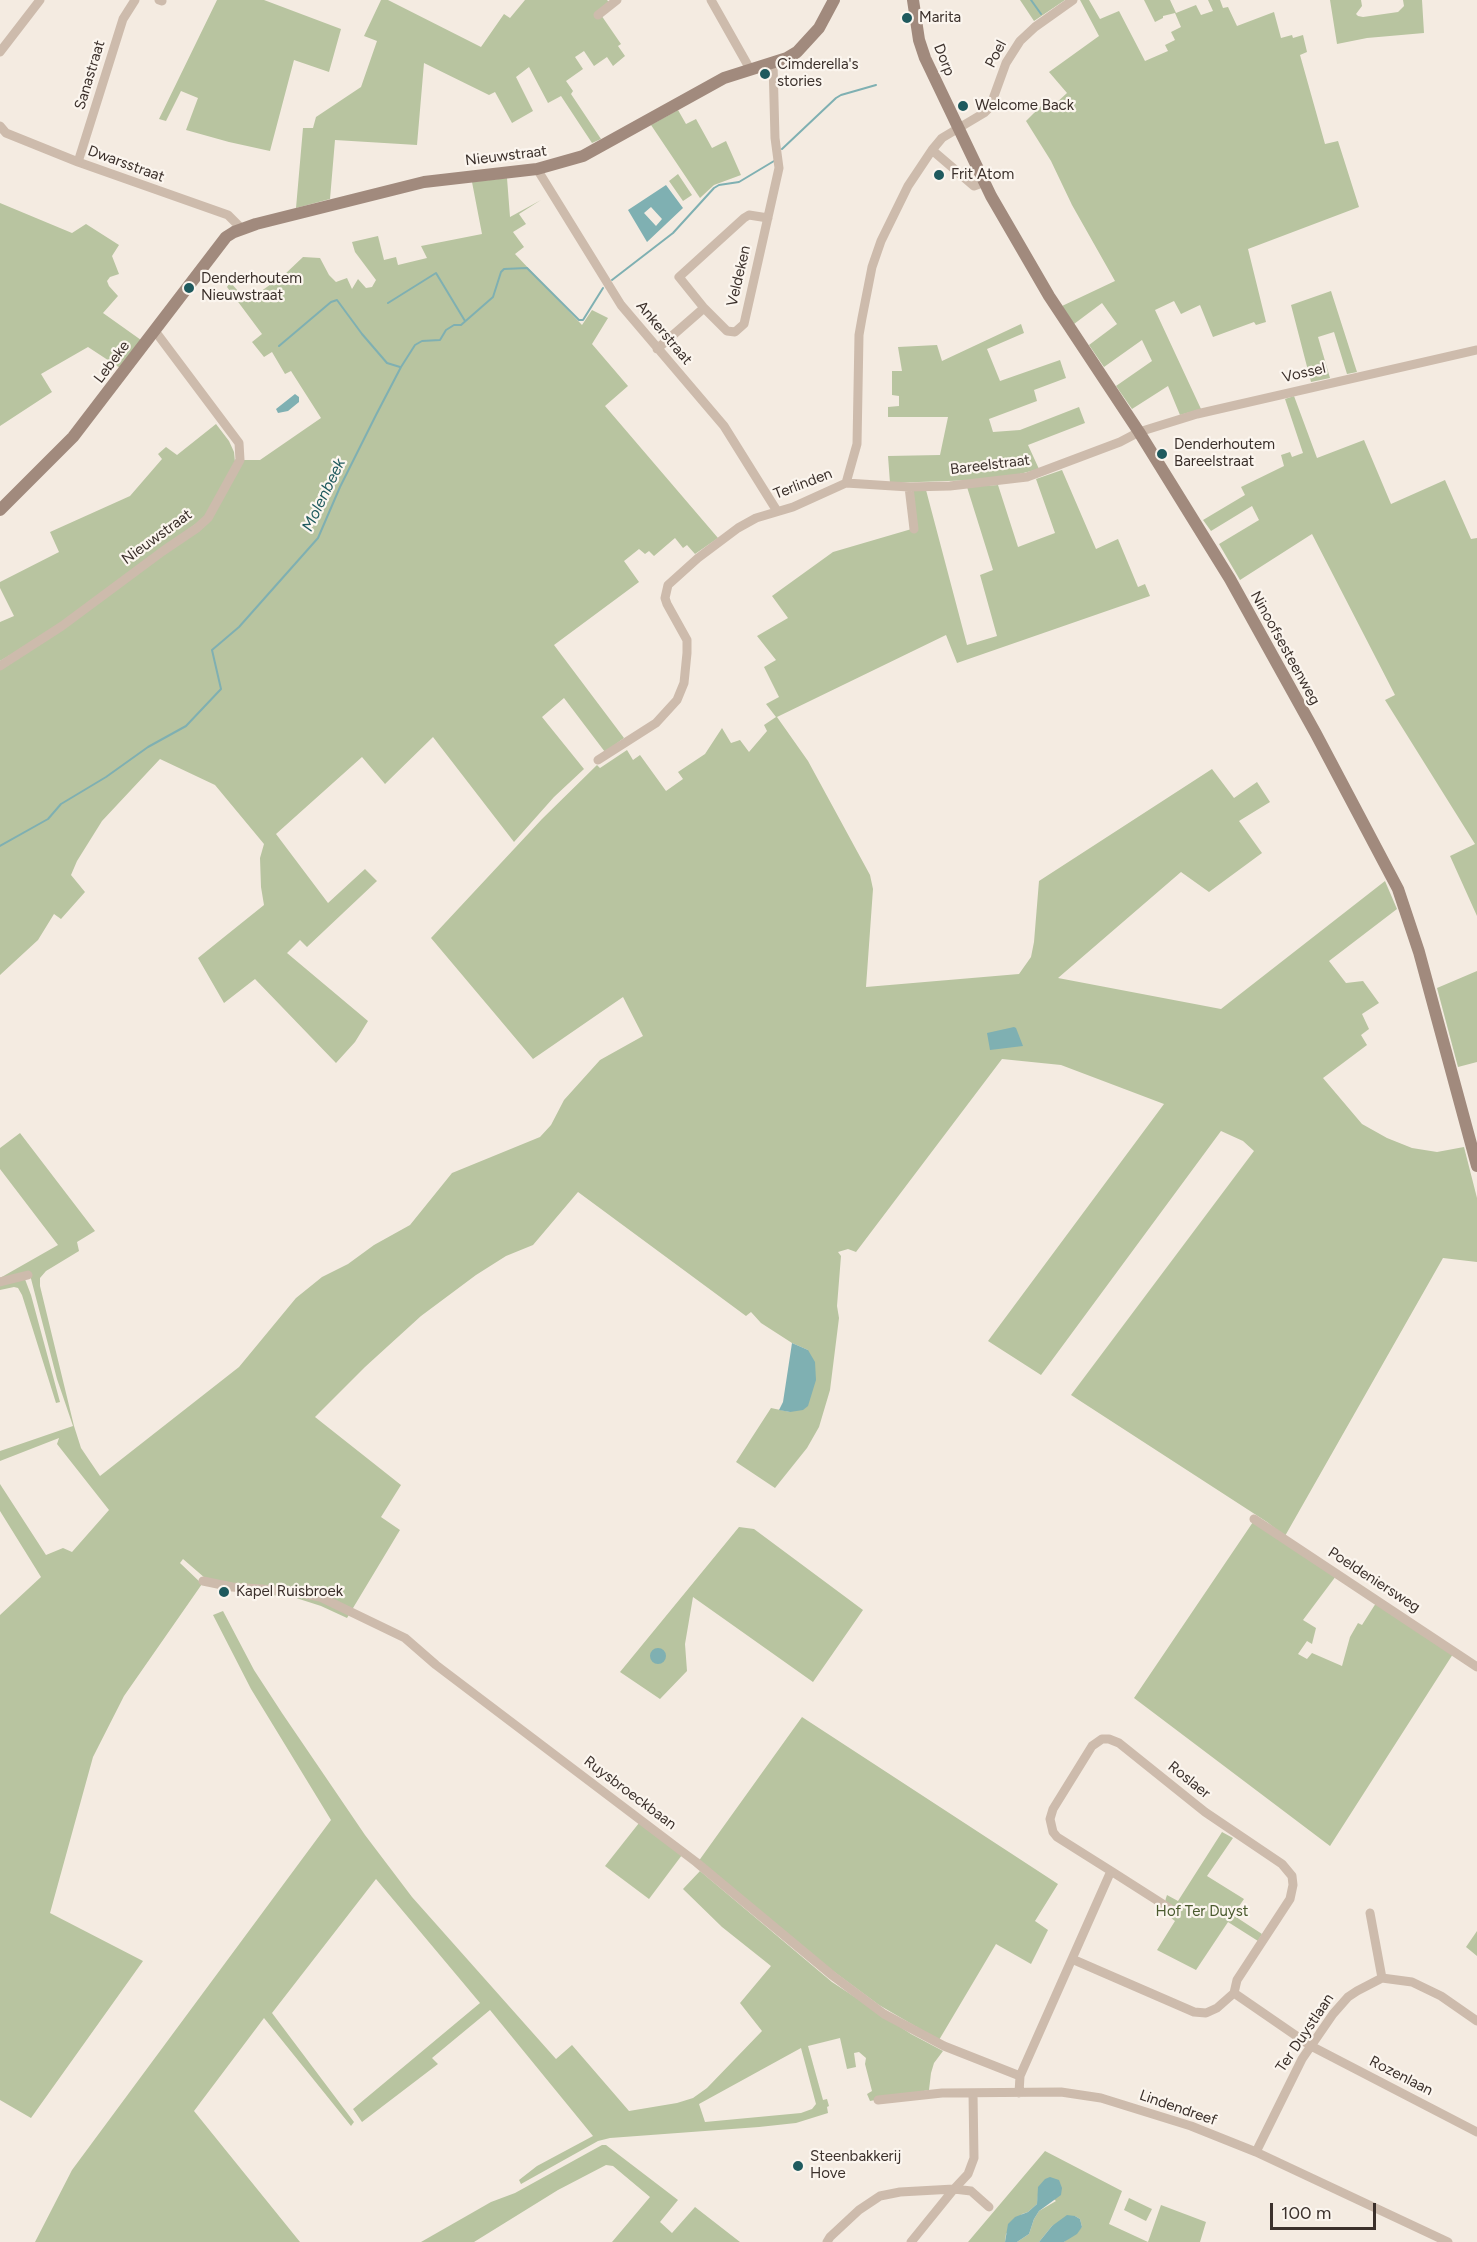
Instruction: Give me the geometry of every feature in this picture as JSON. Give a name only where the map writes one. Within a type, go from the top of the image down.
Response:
[{"type":"street","points":[[0,52],[40,0]]},
{"type":"street","name":"Sanastraat","points":[[78,162],[123,19],[135,0]]},
{"type":"street","points":[[598,15],[617,0]]},
{"type":"street","points":[[711,0],[750,69]]},
{"type":"street","name":"Nieuwstraat","points":[[242,229],[424,182],[537,170],[583,156],[724,78],[773,63],[797,51],[812,37],[826,18],[834,0]]},
{"type":"street","name":"Dorp","points":[[913,0],[919,40],[925,58],[958,129]]},
{"type":"street","name":"Poel","points":[[958,129],[990,107],[1006,63],[1020,41],[1035,27],[1073,0]]},
{"type":"street","name":"Veldeken","points":[[768,218],[749,215],[744,218],[679,277],[704,308],[727,331],[735,332],[744,324],[768,218],[779,168],[775,138],[773,63]]},
{"type":"street","name":"Dwarsstraat","points":[[0,126],[6,133],[78,162],[228,215],[242,229]]},
{"type":"street","name":"Terlinden","points":[[598,760],[656,723],[677,700],[684,683],[687,640],[667,604],[665,598],[668,585],[698,558],[738,528],[846,483],[857,444],[859,335],[872,267],[881,240],[899,203],[932,150],[942,138],[958,129]]},
{"type":"street","name":"Ninoofsesteenweg","points":[[958,129],[1049,296],[1139,432],[1230,579],[1322,745],[1398,890],[1419,952],[1477,1166]]},
{"type":"street","points":[[932,150],[974,186],[985,182]]},
{"type":"street","name":"Ankerstraat","points":[[537,170],[621,305],[724,426],[777,510]]},
{"type":"street","name":"Lebeke","points":[[0,510],[73,437],[225,237],[242,229]]},
{"type":"street","name":"Veldeken","points":[[657,349],[704,308]]},
{"type":"street","name":"Nieuwstraat","points":[[0,666],[62,626],[197,528],[208,518],[240,460],[239,443],[154,331]]},
{"type":"street","name":"Vossel","points":[[1139,432],[1250,401],[1477,350]]},
{"type":"street","name":"Bareelstraat","points":[[846,483],[909,487],[950,486],[1027,477],[1120,442],[1139,432]]},
{"type":"street","points":[[909,487],[914,529]]},
{"type":"street","points":[[0,1282],[28,1275]]},
{"type":"street","name":"Poeldeniersweg","points":[[1254,1519],[1477,1667]]},
{"type":"street","name":"Ruysbroeckbaan","points":[[203,1581],[232,1587],[290,1591],[320,1597],[405,1638],[436,1665],[696,1862],[833,1976],[884,2014],[944,2046],[1020,2076]]},
{"type":"street","name":"Roslaer","points":[[1072,1959],[1194,2012],[1206,2013],[1217,2008],[1234,1993],[1237,1980],[1290,1899],[1293,1885],[1292,1876],[1282,1864],[1205,1812],[1119,1743],[1102,1739],[1092,1746],[1053,1809],[1050,1819],[1053,1832],[1057,1837],[1169,1908]]},
{"type":"street","points":[[1018,2093],[1020,2076],[1111,1871]]},
{"type":"street","points":[[1370,1913],[1382,1978],[1425,1986],[1477,2020]]},
{"type":"street","name":"Ter Duystlaan","points":[[1256,2152],[1293,2074],[1333,2014],[1348,1997],[1382,1978]]},
{"type":"street","points":[[1234,1993],[1311,2046]]},
{"type":"street","name":"Rozenlaan","points":[[1311,2046],[1477,2132]]},
{"type":"street","name":"Lindendreef","points":[[878,2100],[933,2094],[1061,2092],[1101,2098],[1191,2126],[1256,2152],[1448,2242]]},
{"type":"street","points":[[910,2242],[968,2174],[974,2158],[973,2093]]},
{"type":"street","points":[[827,2242],[859,2210],[880,2196],[900,2192],[954,2189],[971,2191],[989,2207]]},
{"type":"green space","points":[[217,0],[264,0],[341,29],[329,72],[294,60],[270,151],[186,130],[198,98],[181,91],[166,121],[159,119]]},
{"type":"green space","points":[[381,0],[388,0],[481,47],[504,14],[510,18],[525,0],[607,0],[610,3],[599,12],[621,44],[618,46],[625,56],[613,66],[607,57],[594,66],[584,51],[575,57],[583,69],[566,81],[573,91],[571,94],[601,139],[592,143],[561,96],[548,103],[529,67],[516,77],[533,111],[512,123],[495,92],[489,95],[424,63],[417,145],[335,140],[330,199],[296,208],[303,128],[313,128],[316,117],[361,87],[377,41],[364,36]]},
{"type":"green space","points":[[1020,0],[1065,0],[1034,21]]},
{"type":"green space","points":[[1080,0],[1089,0],[1100,19],[1119,11],[1145,61],[1168,51],[1165,45],[1175,40],[1171,32],[1181,27],[1175,13],[1163,16],[1155,22],[1144,0],[1170,0],[1176,13],[1196,5],[1201,15],[1213,11],[1208,0],[1220,0],[1223,8],[1228,7],[1237,26],[1274,12],[1281,38],[1303,35],[1307,52],[1300,55],[1325,144],[1338,141],[1359,207],[1248,249],[1266,322],[1256,325],[1254,322],[1213,337],[1200,305],[1181,314],[1174,301],[1155,310],[1201,409],[1180,415],[1168,386],[1132,409],[1116,386],[1152,361],[1142,340],[1104,367],[1089,345],[1117,324],[1102,303],[1074,324],[1062,306],[1115,281],[1072,205],[1051,161],[1026,121],[1048,99],[1054,105],[1067,93],[1049,72],[1099,36]]},
{"type":"green space","points":[[1330,0],[1361,0],[1362,6],[1356,14],[1363,17],[1398,12],[1404,6],[1403,0],[1422,0],[1424,33],[1367,38],[1337,44]]},
{"type":"green space","points":[[678,110],[686,124],[696,119],[712,148],[726,141],[741,175],[714,185],[700,198],[651,125]]},
{"type":"green space","points":[[678,174],[692,195],[683,201],[669,181]]},
{"type":"green space","points":[[507,178],[510,217],[541,200],[519,214],[526,224],[513,232],[524,247],[515,254],[582,325],[592,310],[608,318],[592,344],[628,386],[605,406],[718,538],[695,554],[687,545],[683,548],[675,538],[654,556],[649,551],[645,554],[639,549],[624,561],[639,582],[554,645],[624,738],[605,752],[564,698],[542,717],[584,769],[554,797],[514,842],[433,737],[385,784],[362,757],[276,834],[328,903],[365,869],[377,881],[307,947],[300,940],[287,953],[368,1021],[355,1042],[336,1063],[255,979],[224,1003],[198,958],[264,905],[260,858],[264,844],[215,785],[160,759],[102,821],[77,861],[71,875],[85,892],[61,919],[54,914],[38,940],[0,975],[0,668],[206,522],[244,460],[260,460],[321,418],[291,371],[285,374],[272,352],[264,357],[252,342],[262,334],[227,287],[230,282],[247,301],[284,275],[303,257],[320,258],[329,275],[336,282],[347,278],[352,289],[358,279],[366,288],[372,287],[376,280],[355,252],[352,242],[378,236],[384,260],[396,257],[398,265],[427,258],[421,246],[482,234],[472,182]]},
{"type":"green space","points":[[0,203],[72,233],[86,224],[119,245],[112,256],[119,274],[110,277],[107,281],[118,296],[103,313],[141,340],[120,368],[88,347],[41,374],[52,392],[0,426]]},
{"type":"green space","points":[[1331,291],[1357,372],[1347,374],[1334,332],[1318,337],[1330,378],[1311,382],[1291,305]]},
{"type":"green space","points":[[1021,324],[1024,333],[987,349],[1000,381],[1060,360],[1066,378],[1034,390],[1037,401],[989,419],[993,432],[1020,430],[1079,407],[1085,423],[1028,445],[1039,469],[1012,476],[976,480],[890,483],[888,456],[940,455],[948,417],[888,417],[888,407],[899,406],[899,396],[892,395],[892,371],[902,371],[898,347],[937,345],[942,361]]},
{"type":"green space","points":[[1294,396],[1317,458],[1364,440],[1391,504],[1445,480],[1471,539],[1477,538],[1477,916],[1450,856],[1475,844],[1385,700],[1395,695],[1312,534],[1240,580],[1219,544],[1259,520],[1252,506],[1211,531],[1203,520],[1245,495],[1241,487],[1284,466],[1281,455],[1290,452],[1292,457],[1303,453],[1285,399]]},
{"type":"green space","points":[[216,424],[229,441],[235,462],[208,513],[52,630],[0,661],[0,622],[14,616],[0,588],[0,582],[59,552],[50,532],[130,496],[162,459],[158,454],[166,447],[177,455]]},
{"type":"green space","points":[[1062,470],[1096,549],[1118,539],[1138,587],[1145,584],[1150,596],[957,663],[946,635],[777,717],[808,761],[870,875],[873,889],[866,987],[1019,974],[1031,957],[1039,881],[1212,769],[1234,798],[1257,782],[1270,802],[1239,821],[1262,853],[1209,892],[1181,872],[1058,978],[1221,1009],[1385,881],[1397,909],[1329,961],[1346,983],[1363,981],[1379,1003],[1362,1014],[1369,1029],[1361,1035],[1367,1045],[1323,1078],[1362,1124],[1387,1138],[1412,1148],[1437,1152],[1464,1147],[1477,1198],[1477,1262],[1443,1258],[1285,1536],[1071,1395],[1254,1151],[1243,1141],[1221,1131],[1041,1375],[988,1341],[1164,1104],[1061,1065],[1002,1059],[856,1252],[848,1249],[838,1252],[841,1256],[837,1306],[839,1318],[830,1390],[819,1427],[807,1448],[775,1488],[736,1462],[771,1408],[790,1412],[808,1350],[792,1343],[761,1323],[751,1312],[746,1316],[578,1192],[533,1245],[506,1256],[476,1275],[421,1316],[315,1417],[401,1485],[381,1517],[400,1530],[347,1618],[293,1597],[247,1593],[249,1586],[205,1578],[183,1559],[180,1563],[202,1584],[124,1696],[93,1757],[50,1913],[143,1961],[31,2118],[0,2100],[0,1615],[41,1577],[0,1511],[0,1484],[46,1555],[63,1548],[72,1552],[109,1510],[57,1444],[59,1438],[0,1461],[0,1451],[73,1426],[57,1379],[29,1271],[23,1274],[31,1295],[60,1402],[56,1403],[22,1295],[18,1288],[14,1287],[0,1290],[0,1278],[58,1245],[0,1169],[0,1148],[20,1133],[95,1231],[77,1242],[79,1251],[46,1271],[40,1278],[40,1286],[74,1426],[81,1448],[100,1476],[239,1367],[296,1298],[322,1277],[348,1264],[374,1245],[410,1225],[452,1173],[540,1137],[551,1125],[564,1100],[600,1060],[643,1036],[623,997],[533,1059],[431,938],[542,819],[597,765],[600,768],[627,750],[633,760],[640,755],[666,791],[683,779],[678,772],[705,754],[722,728],[731,743],[740,740],[749,752],[767,731],[764,725],[776,717],[766,704],[779,697],[764,667],[776,660],[757,636],[788,618],[772,596],[833,552],[915,528],[912,490],[926,490],[967,645],[997,636],[980,575],[993,570],[967,487],[998,485],[1018,547],[1055,533],[1036,479]]},
{"type":"green space","points":[[1477,971],[1477,1062],[1458,1067],[1437,988]]},
{"type":"green space","points":[[1253,1522],[1336,1576],[1303,1620],[1316,1628],[1312,1644],[1307,1641],[1298,1654],[1307,1659],[1312,1653],[1342,1666],[1350,1637],[1358,1623],[1362,1625],[1376,1603],[1453,1654],[1330,1846],[1134,1698]]},
{"type":"green space","points":[[739,1527],[754,1529],[863,1610],[813,1682],[693,1597],[685,1644],[687,1671],[660,1699],[620,1672]]},
{"type":"green space","points":[[223,1611],[254,1670],[282,1713],[365,1835],[412,1897],[556,2059],[572,2045],[629,2111],[693,2098],[707,2088],[762,2031],[740,2003],[771,1966],[722,1927],[683,1889],[700,1871],[832,1982],[911,2034],[943,2051],[934,2063],[929,2090],[870,2101],[867,2094],[872,2091],[865,2064],[866,2058],[859,2052],[854,2053],[856,2067],[847,2069],[840,2038],[808,2046],[823,2100],[827,2099],[828,2113],[796,2123],[610,2138],[598,2141],[521,2184],[519,2180],[537,2166],[593,2136],[490,2010],[432,2058],[438,2064],[362,2122],[353,2109],[480,2003],[376,1879],[272,2013],[354,2122],[351,2126],[264,2018],[194,2111],[300,2242],[35,2242],[72,2170],[331,1820],[251,1689],[213,1615]],"holes":[[[801,2048],[816,2104],[812,2109],[801,2113],[705,2122],[699,2104]]]},
{"type":"green space","points":[[802,1717],[1058,1884],[1035,1921],[1048,1930],[1031,1964],[996,1944],[939,2040],[879,2005],[833,1971],[698,1862]]},
{"type":"green space","points":[[639,1823],[682,1855],[649,1899],[605,1866]]},
{"type":"green space","name":"Hof Ter Duyst","points":[[1222,1832],[1233,1838],[1207,1876],[1244,1899],[1233,1915],[1262,1934],[1258,1941],[1228,1922],[1196,1970],[1157,1950],[1175,1921],[1166,1914],[1170,1907],[1165,1902],[1167,1895],[1178,1901]]},
{"type":"green space","points":[[1477,1931],[1477,1956],[1466,1947]]},
{"type":"green space","points":[[602,2145],[606,2145],[678,2200],[660,2222],[672,2233],[695,2207],[740,2242],[612,2242],[650,2197],[613,2166],[606,2165],[558,2190],[474,2242],[421,2242],[491,2202],[515,2193]]},
{"type":"green space","points":[[1045,2151],[1122,2191],[1109,2224],[1148,2242],[1064,2242],[1082,2227],[1080,2219],[1075,2216],[1052,2226],[1039,2242],[1017,2242],[1029,2234],[1039,2211],[1056,2201],[1039,2187],[1037,2204],[1022,2214],[1006,2234],[1005,2242],[968,2242]]},
{"type":"green space","points":[[1129,2198],[1152,2209],[1146,2221],[1124,2210]]},
{"type":"green space","points":[[1161,2205],[1206,2222],[1200,2242],[1148,2242]]},
{"type":"water","points":[[666,185],[683,208],[647,242],[628,210]],"holes":[[[651,207],[662,219],[656,226],[644,213]]]},
{"type":"water","points":[[295,394],[299,397],[299,402],[288,411],[278,413],[276,409]]},
{"type":"water","points":[[1014,1027],[1023,1046],[990,1050],[987,1033]]},
{"type":"water","points":[[792,1343],[808,1350],[815,1362],[816,1380],[808,1406],[803,1410],[790,1412],[779,1410],[783,1402]]},
{"type":"water","points":[[655,1648],[661,1648],[666,1656],[664,1662],[655,1664],[650,1659],[650,1653]]},
{"type":"water","points":[[1050,2177],[1059,2180],[1062,2188],[1061,2195],[1039,2211],[1029,2234],[1017,2242],[1005,2242],[1008,2224],[1037,2204],[1038,2187]]},
{"type":"water","points":[[1067,2215],[1080,2219],[1082,2227],[1077,2234],[1064,2242],[1039,2242],[1052,2226]]},
{"type":"waterway","name":"Molenbeek","points":[[1031,0],[1041,14]]},
{"type":"waterway","name":"Molenbeek","points":[[782,149],[836,98],[876,85]]},
{"type":"waterway","name":"Molenbeek","points":[[612,280],[673,233],[714,188],[739,182],[774,161]]},
{"type":"waterway","name":"Molenbeek","points":[[0,846],[48,819],[61,804],[106,777],[148,747],[186,726],[221,689],[212,650],[239,627],[318,538],[340,487],[376,415],[415,345],[422,341],[440,340],[446,330],[454,325],[461,325],[493,297],[504,269],[527,268],[579,320],[583,320],[603,288]]},
{"type":"waterway","points":[[388,303],[436,273],[465,321]]},
{"type":"waterway","points":[[279,346],[331,302],[337,300],[387,363],[400,367]]},
{"type":"place","name":"Marita","points":[[907,18]]},
{"type":"place","name":"Cimderella's stories","points":[[765,74]]},
{"type":"place","name":"Welcome Back","points":[[963,106]]},
{"type":"place","name":"Frit Atom","points":[[939,175]]},
{"type":"place","name":"Denderhoutem Nieuwstraat","points":[[189,288]]},
{"type":"place","name":"Denderhoutem Bareelstraat","points":[[1162,454]]},
{"type":"place","name":"Kapel Ruisbroek","points":[[224,1592]]},
{"type":"place","name":"Steenbakkerij Hove","points":[[798,2166]]}]
